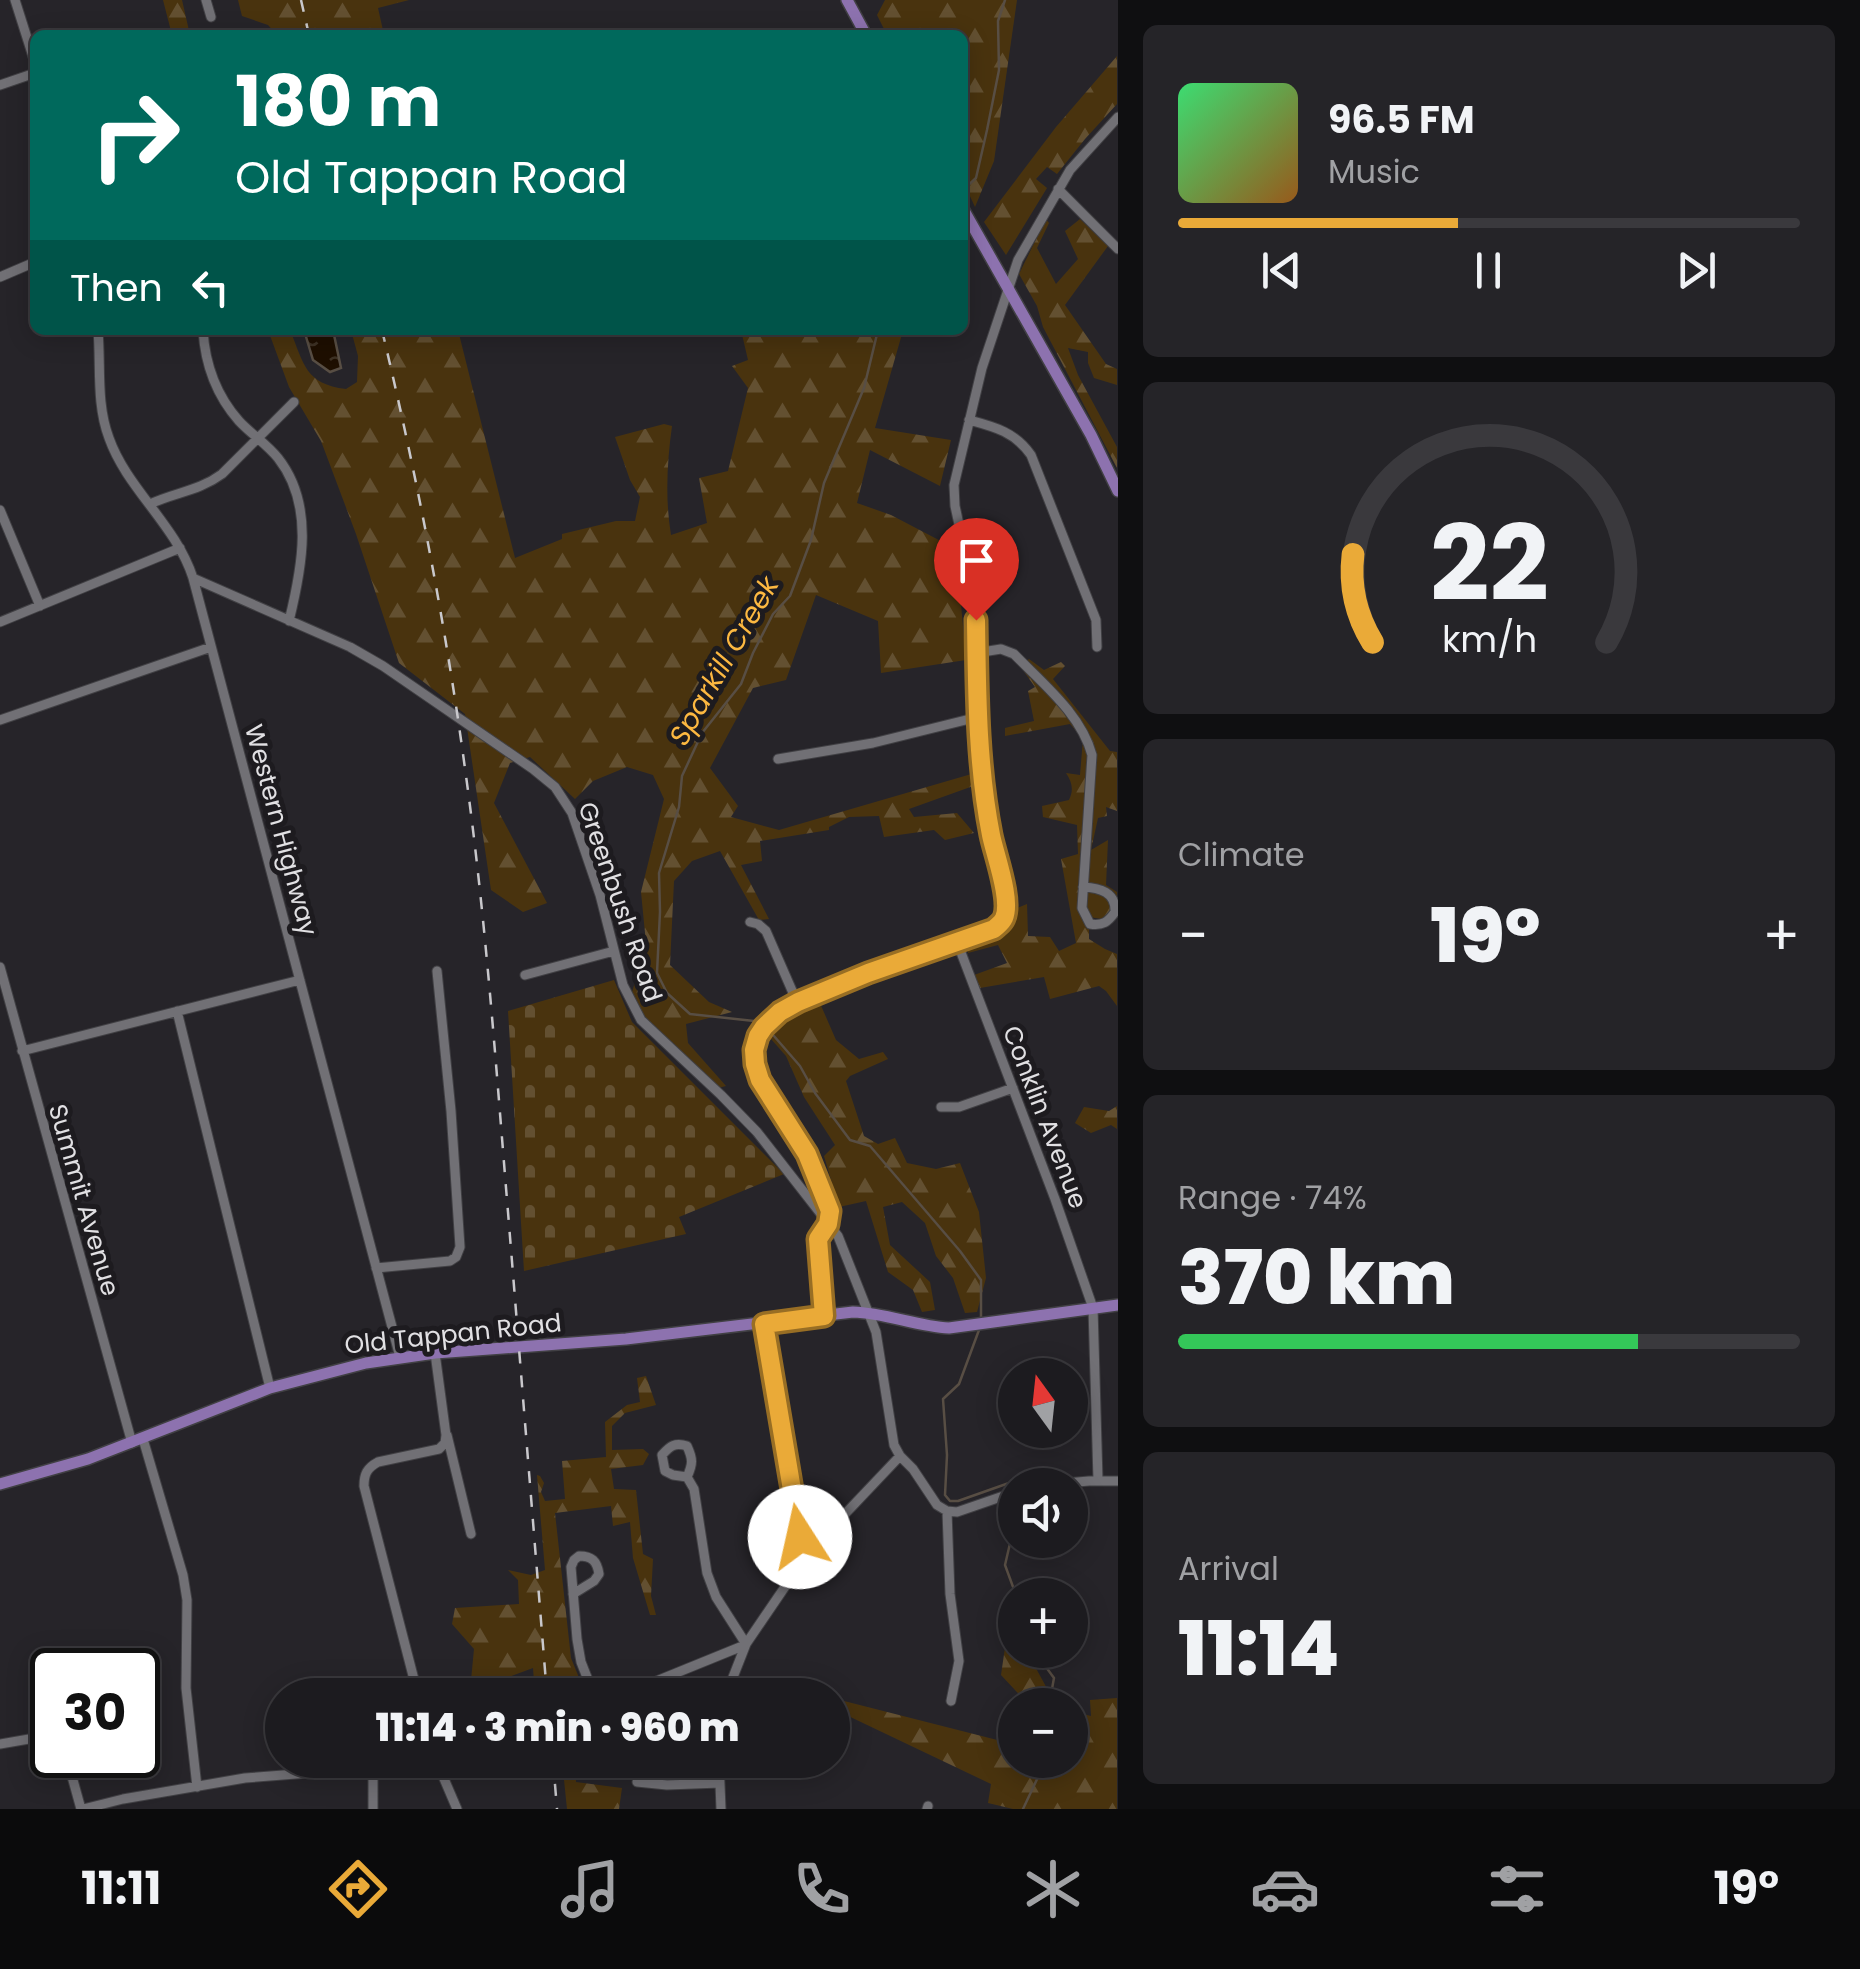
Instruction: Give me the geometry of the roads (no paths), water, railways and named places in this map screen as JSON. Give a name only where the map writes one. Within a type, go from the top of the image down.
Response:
[{"type":"main road","points":[[847,0],[863,30]]},
{"type":"main road","points":[[968,217],[1084,422],[1118,491]]},
{"type":"main road","name":"Old Tappan Road","points":[[0,1484],[88,1459],[270,1388],[332,1370],[400,1357],[622,1340],[869,1313],[948,1328],[1118,1304]]},
{"type":"street","points":[[15,0],[30,47]]},
{"type":"street","points":[[206,0],[211,17]]},
{"type":"street","points":[[0,85],[30,76]]},
{"type":"street","points":[[824,1316],[818,1239],[828,1224],[830,1211],[812,1164],[760,1080],[754,1050],[764,1027],[798,1002],[994,929],[1004,921],[1006,908],[984,800],[972,588],[954,485],[982,368],[1018,260],[1070,170],[1118,118]]},
{"type":"street","points":[[1058,188],[1118,248]]},
{"type":"street","points":[[0,277],[30,264]]},
{"type":"street","name":"Western Highway","points":[[98,335],[100,394],[109,440],[180,548],[193,578],[400,1357]]},
{"type":"street","points":[[203,335],[204,353],[222,400],[239,422],[277,456],[299,501],[302,556],[289,621]]},
{"type":"street","points":[[150,504],[211,482],[294,402]]},
{"type":"street","points":[[969,420],[1012,434],[1030,455],[1096,620],[1098,647]]},
{"type":"street","points":[[0,510],[40,606]]},
{"type":"street","points":[[0,622],[180,548]]},
{"type":"street","name":"Greenbush Road","points":[[193,578],[350,647],[383,666],[555,788],[572,813],[584,844],[623,986],[640,1020],[757,1132],[828,1224]]},
{"type":"street","points":[[0,720],[211,647]]},
{"type":"street","points":[[976,653],[1001,649],[1014,654],[1076,720],[1086,736],[1092,756],[1083,887],[1082,908],[1090,924],[1100,926],[1109,921],[1115,912],[1114,900],[1098,888],[1083,887]]},
{"type":"street","points":[[778,759],[874,744],[978,717]]},
{"type":"street","points":[[750,922],[766,931],[798,1002]]},
{"type":"street","name":"Conklin Avenue","points":[[957,942],[1093,1308],[1098,1480]]},
{"type":"street","points":[[525,975],[614,951]]},
{"type":"street","name":"Summit Avenue","points":[[0,967],[138,1441],[182,1575],[188,1623],[186,1688],[197,1786]]},
{"type":"street","points":[[376,1268],[450,1260],[460,1247],[437,971]]},
{"type":"street","points":[[22,1051],[300,980]]},
{"type":"street","points":[[177,1012],[270,1388]]},
{"type":"street","points":[[0,1027],[14,1022]]},
{"type":"street","points":[[940,1107],[959,1107],[1014,1088]]},
{"type":"street","points":[[808,1194],[812,1164]]},
{"type":"street","points":[[828,1224],[838,1236],[869,1313],[894,1444],[900,1456],[946,1512],[998,1498]]},
{"type":"street","points":[[764,1324],[800,1537],[808,1552]]},
{"type":"street","points":[[435,1353],[446,1434],[470,1534]]},
{"type":"street","points":[[414,1678],[364,1477],[378,1462],[439,1448],[445,1443],[446,1434]]},
{"type":"street","points":[[733,1678],[746,1644],[808,1552],[900,1456]]},
{"type":"street","points":[[687,1477],[694,1489],[707,1573],[716,1597],[746,1644]]},
{"type":"street","points":[[1088,1481],[1118,1481]]},
{"type":"street","points":[[946,1512],[950,1594],[959,1661],[951,1701]]},
{"type":"street","points":[[573,1594],[581,1662],[587,1678]]},
{"type":"street","points":[[663,1678],[746,1644]]},
{"type":"street","points":[[0,1744],[30,1739]]},
{"type":"street","points":[[73,1778],[82,1809],[265,1776]]},
{"type":"street","points":[[373,1809],[374,1778]]},
{"type":"street","points":[[443,1778],[457,1809]]},
{"type":"street","points":[[720,1778],[721,1809]]},
{"type":"street","points":[[638,1782],[720,1783]]},
{"type":"water","points":[[306,335],[334,335],[341,368],[330,372],[313,360]]},
{"type":"waterway","name":"Sparkill Creek","points":[[968,185],[976,178],[999,70],[998,21],[1005,0]]},
{"type":"waterway","name":"Sparkill Creek","points":[[760,1025],[754,1021],[690,1014],[667,993],[657,973],[659,873],[679,807],[682,776],[702,733],[741,684],[773,614],[790,596],[811,540],[824,483],[864,388],[877,335]]},
{"type":"waterway","name":"Sparkill Creek","points":[[767,1028],[800,1066],[850,1140],[870,1146],[960,1251],[981,1280],[981,1317]]},
{"type":"waterway","name":"Sparkill Creek","points":[[979,1330],[959,1384],[943,1399],[945,1495],[950,1501],[958,1501],[998,1487]]},
{"type":"waterway","name":"Sparkill Creek","points":[[1007,1558],[1010,1578]]},
{"type":"waterway","name":"Sparkill Creek","points":[[1047,1668],[1054,1678],[1052,1688]]},
{"type":"waterway","name":"Sparkill Creek","points":[[1023,1809],[1038,1778]]},
{"type":"railway","points":[[301,0],[308,30]]},
{"type":"railway","points":[[383,335],[440,608],[473,830],[495,1049],[546,1678]]},
{"type":"railway","points":[[554,1778],[557,1809]]}]
